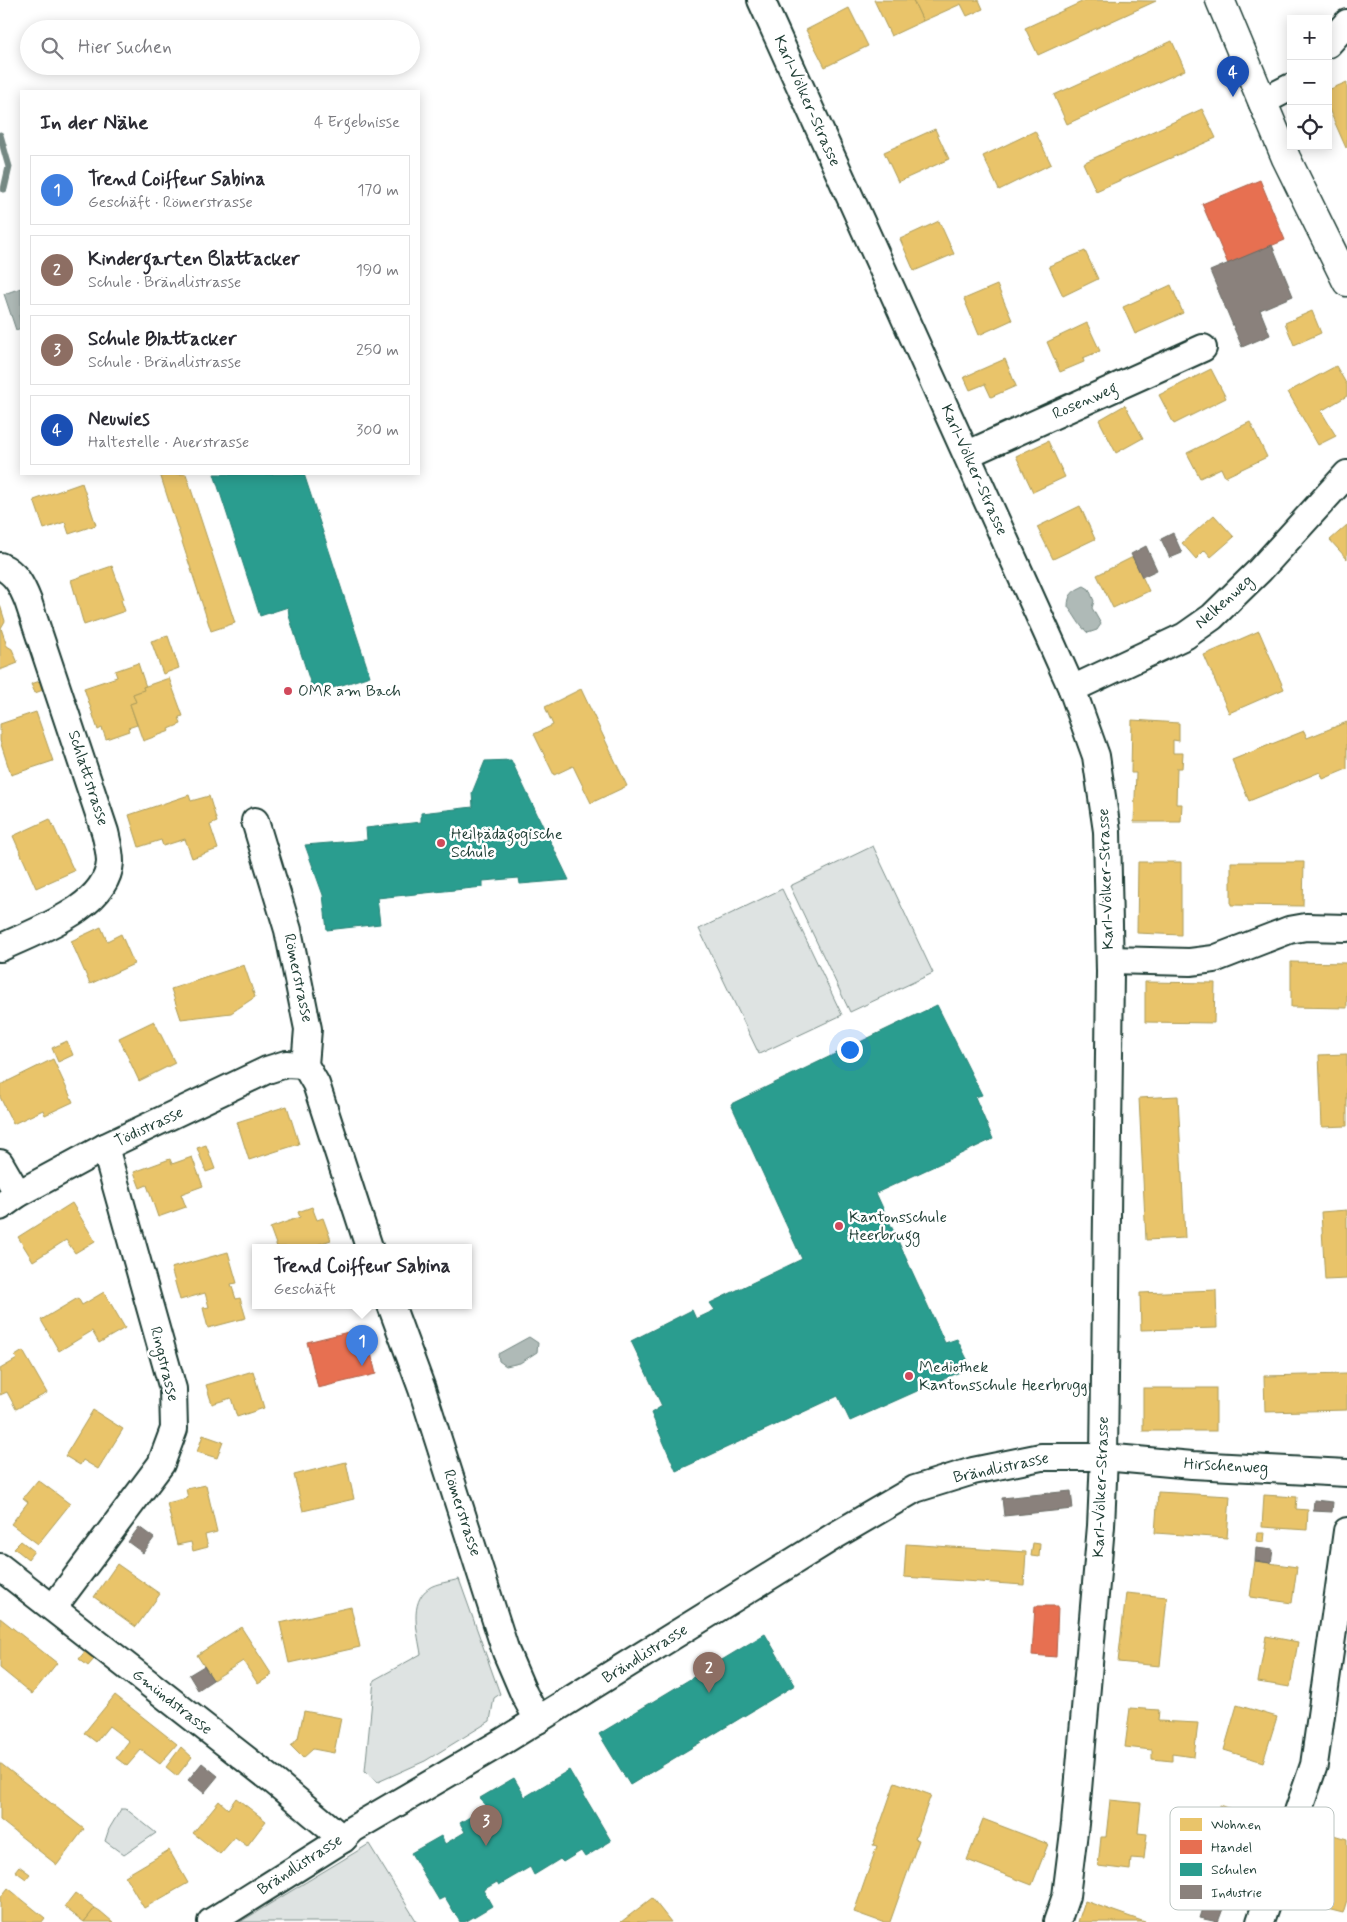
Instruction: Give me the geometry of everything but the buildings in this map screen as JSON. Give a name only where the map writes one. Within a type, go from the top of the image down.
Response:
[{"type":"main road","points":[[1220,0],[1308,206],[1347,282]]},
{"type":"street","name":"Karl-Völker-Strasse","points":[[761,0],[968,454],[1072,689],[1096,756],[1108,831],[1110,960],[1104,1458],[1096,1591],[1075,1824],[1066,1896],[1057,1922]]},
{"type":"street","points":[[1332,40],[1347,23]]},
{"type":"street","points":[[1262,102],[1287,89]]},
{"type":"street","name":"Rosenweg","points":[[968,454],[1203,348]]},
{"type":"street","name":"Nelkenweg","points":[[1072,689],[1185,636],[1212,617],[1260,570],[1347,474]]},
{"type":"street","name":"Schlattstrasse","points":[[0,566],[13,574],[22,587],[28,601],[106,832],[110,862],[99,890],[84,905],[0,948]]},
{"type":"street","name":"Römerstrasse","points":[[254,822],[288,930],[308,1028],[305,1065]]},
{"type":"street","name":"Karl-Völker-Strasse","points":[[1110,960],[1190,962],[1214,959],[1289,930],[1306,927],[1347,928]]},
{"type":"street","name":"Tödistrasse","points":[[9,1200],[105,1147],[267,1070],[286,1064],[305,1065]]},
{"type":"street","points":[[305,1065],[316,1084],[368,1244]]},
{"type":"street","name":"Ringstrasse","points":[[54,1608],[161,1464],[174,1429],[173,1389],[105,1147]]},
{"type":"street","points":[[0,1163],[9,1200]]},
{"type":"street","name":"Römerstrasse","points":[[392,1309],[422,1389],[506,1652],[524,1694],[538,1720]]},
{"type":"street","name":"Brändlistrasse","points":[[211,1922],[343,1839],[353,1829],[538,1720],[836,1534],[915,1489],[973,1471],[1041,1457],[1104,1458]]},
{"type":"street","name":"Hirschenweg","points":[[1104,1458],[1192,1465],[1347,1473]]},
{"type":"street","points":[[1300,1807],[1314,1765],[1347,1531]]},
{"type":"street","name":"Gmündstrasse","points":[[0,1567],[274,1782],[343,1839]]},
{"type":"street","points":[[1260,1922],[1264,1910]]},
{"type":"shaded area","points":[[20,288],[20,328],[16,330],[4,294]]},
{"type":"shaded area","points":[[1084,586],[1089,589],[1094,601],[1092,608],[1101,624],[1097,630],[1088,633],[1068,607],[1072,594]]},
{"type":"shaded area","points":[[873,846],[933,973],[850,1012],[790,886]]},
{"type":"shaded area","points":[[782,889],[842,1015],[759,1054],[699,929]]},
{"type":"shaded area","points":[[529,1337],[538,1343],[537,1352],[520,1363],[506,1366],[499,1361],[498,1354]]},
{"type":"shaded area","points":[[459,1579],[500,1694],[494,1698],[490,1721],[425,1761],[378,1782],[365,1771],[374,1680],[421,1654],[416,1619],[418,1601],[432,1586]]},
{"type":"shaded area","points":[[121,1809],[126,1809],[156,1833],[124,1855],[105,1841],[109,1829]]},
{"type":"shaded area","points":[[369,1844],[417,1922],[240,1922]]},
{"type":"waterway","points":[[0,135],[9,167],[4,189]]},
{"type":"place","name":"Neuwies","points":[[1233,97]]},
{"type":"place","name":"OMR am Bach","points":[[288,691]]},
{"type":"place","name":"Heilpädagogische Schule","points":[[441,843]]},
{"type":"place","name":"Kantonsschule Heerbrugg","points":[[839,1226]]},
{"type":"place","name":"Trend Coiffeur Sabina","points":[[362,1366]]},
{"type":"place","name":"Mediothek Kantonsschule Heerbrugg","points":[[909,1376]]},
{"type":"place","name":"Kindergarten Blattacker","points":[[709,1693]]},
{"type":"place","name":"Schule Blattacker","points":[[486,1846]]}]
